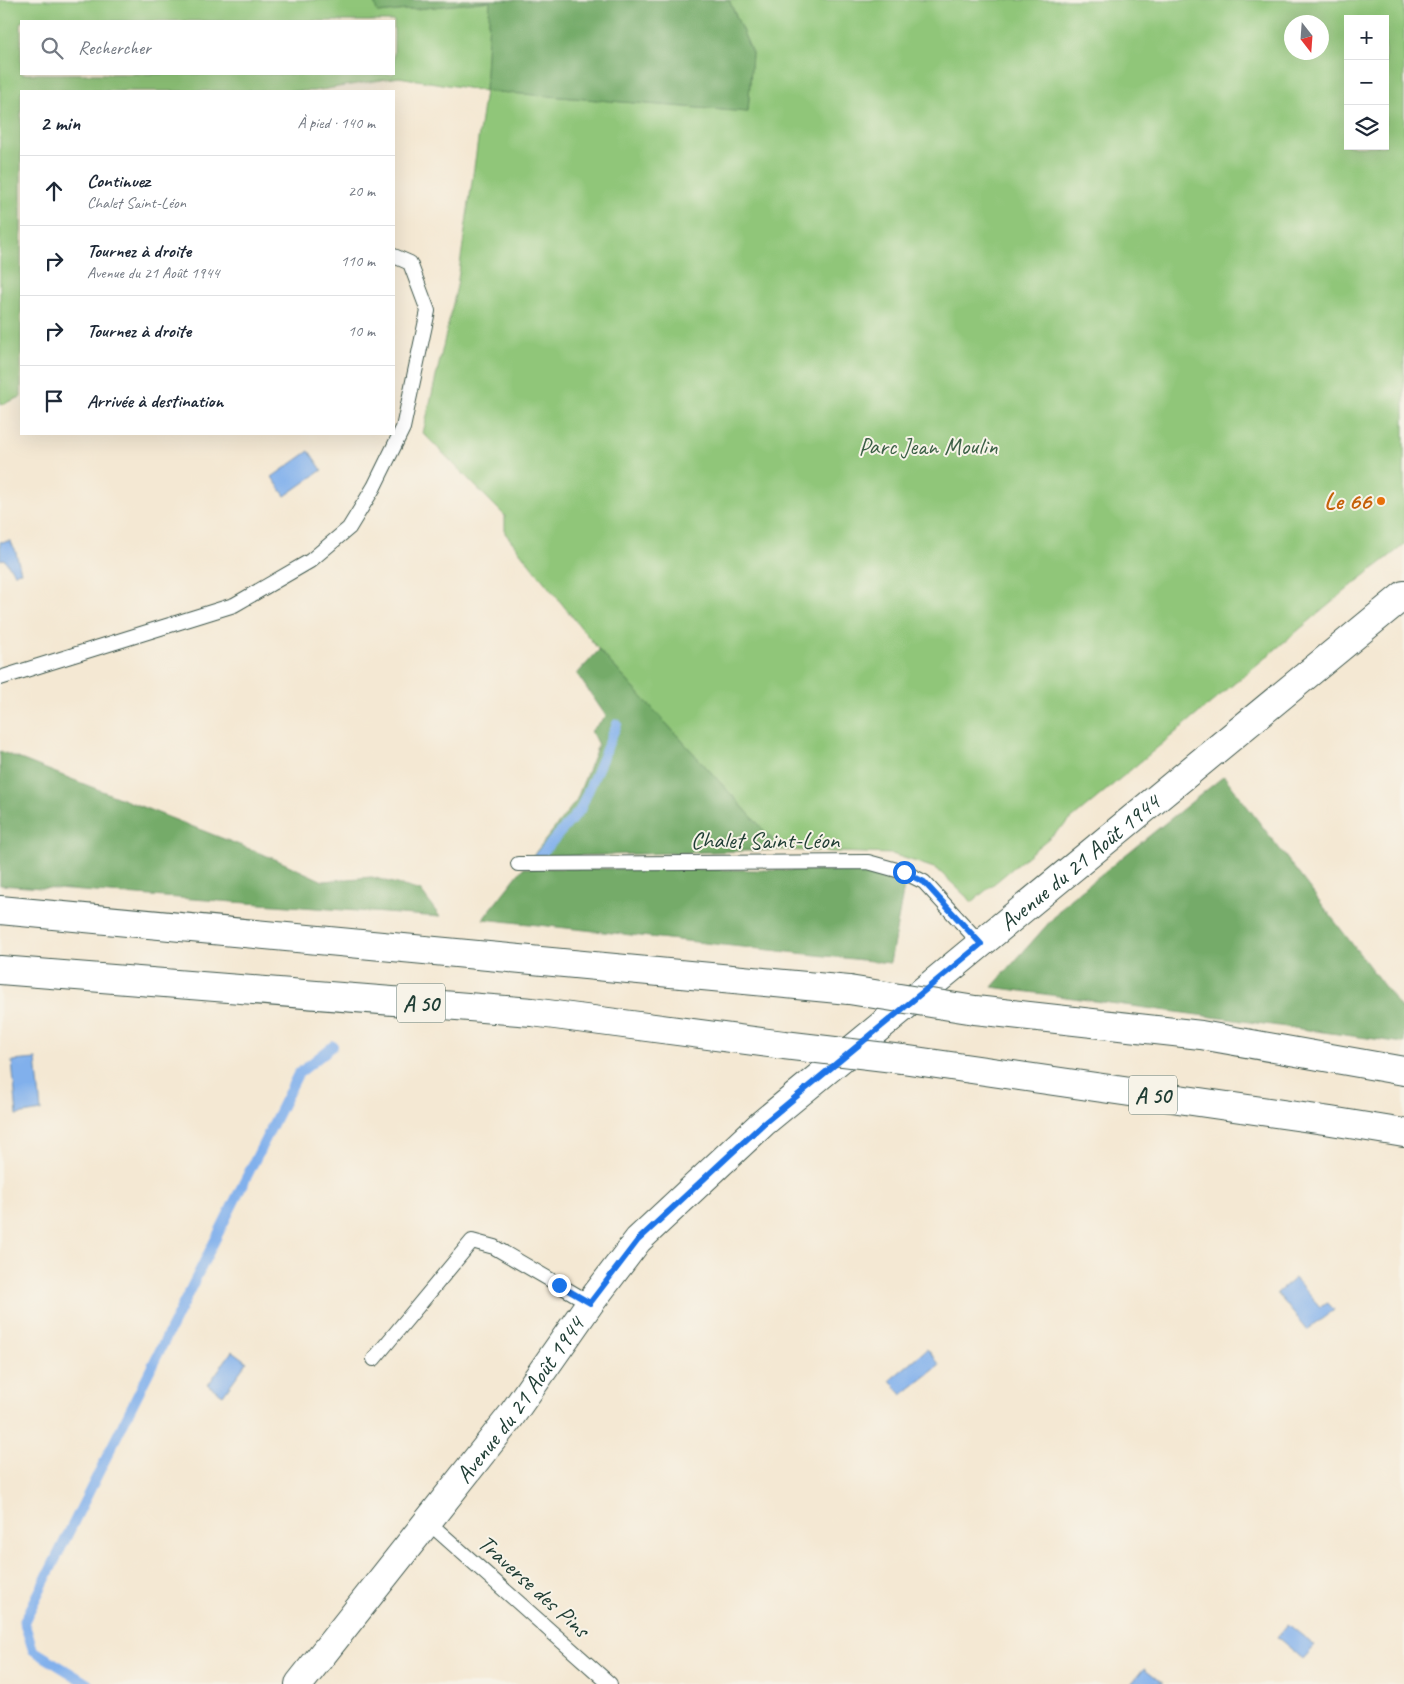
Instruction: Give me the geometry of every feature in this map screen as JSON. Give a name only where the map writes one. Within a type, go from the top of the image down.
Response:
[{"type":"main road","name":"Avenue du 21 Août 1944","points":[[299,1684],[511,1416],[590,1303],[638,1240],[763,1124],[1404,594]]},
{"type":"main road","name":"A 50","points":[[0,910],[849,990],[975,1010],[1201,1035],[1404,1071]]},
{"type":"main road","name":"A 50","points":[[0,970],[532,1012],[902,1059],[1331,1121],[1404,1134]]},
{"type":"lane","points":[[0,678],[234,605],[310,561],[349,528],[374,487],[403,428],[428,312],[410,263],[395,256]]},
{"type":"lane","name":"Chalet Saint-Léon","points":[[518,864],[868,862],[904,872],[924,882],[981,944]]},
{"type":"lane","points":[[374,1359],[472,1241],[494,1247],[590,1303]]},
{"type":"lane","name":"Traverse des Pins","points":[[428,1522],[610,1684]]},
{"type":"green space","points":[[0,0],[373,0],[379,13],[490,1],[485,91],[399,77],[320,90],[20,90],[20,397],[0,405]]},
{"type":"green space","points":[[373,0],[729,0],[752,53],[748,112],[485,91],[490,1],[378,13]]},
{"type":"green space","name":"Parc Jean Moulin","points":[[729,0],[1404,0],[1404,545],[1355,583],[972,902],[937,869],[892,854],[782,850],[599,650],[505,533],[505,516],[423,433],[457,286],[485,91],[748,112],[752,53]]},
{"type":"green space","points":[[599,650],[782,850],[532,857],[576,801],[598,745],[591,731],[606,716],[577,674]]},
{"type":"green space","points":[[0,751],[275,859],[323,881],[372,877],[421,891],[440,917],[0,885]]},
{"type":"green space","points":[[1224,776],[1404,1012],[1404,1043],[992,987],[1069,900]]},
{"type":"green space","points":[[523,868],[867,871],[904,887],[890,963],[483,919]]},
{"type":"water","points":[[309,451],[322,470],[285,496],[272,477]]},
{"type":"water","points":[[10,541],[15,549],[21,572],[14,573],[4,559],[0,560],[0,542]]},
{"type":"water","points":[[36,1059],[41,1111],[17,1115],[12,1061]]},
{"type":"water","points":[[1295,1278],[1320,1307],[1328,1303],[1334,1310],[1307,1330],[1277,1293]]},
{"type":"water","points":[[927,1349],[940,1365],[902,1395],[890,1380]]},
{"type":"water","points":[[232,1351],[247,1362],[223,1395],[208,1385]]},
{"type":"water","points":[[1288,1624],[1315,1646],[1303,1659],[1277,1637]]},
{"type":"water","points":[[1144,1668],[1164,1684],[1131,1684]]},
{"type":"waterway","points":[[536,860],[580,810],[617,724]]},
{"type":"waterway","points":[[88,1684],[33,1650],[24,1622],[298,1074],[333,1046]]},
{"type":"place","name":"Le 66","points":[[1381,501]]},
{"type":"route","points":[[559,1285],[590,1303],[638,1240],[763,1124],[981,944],[924,882],[904,872]]}]
